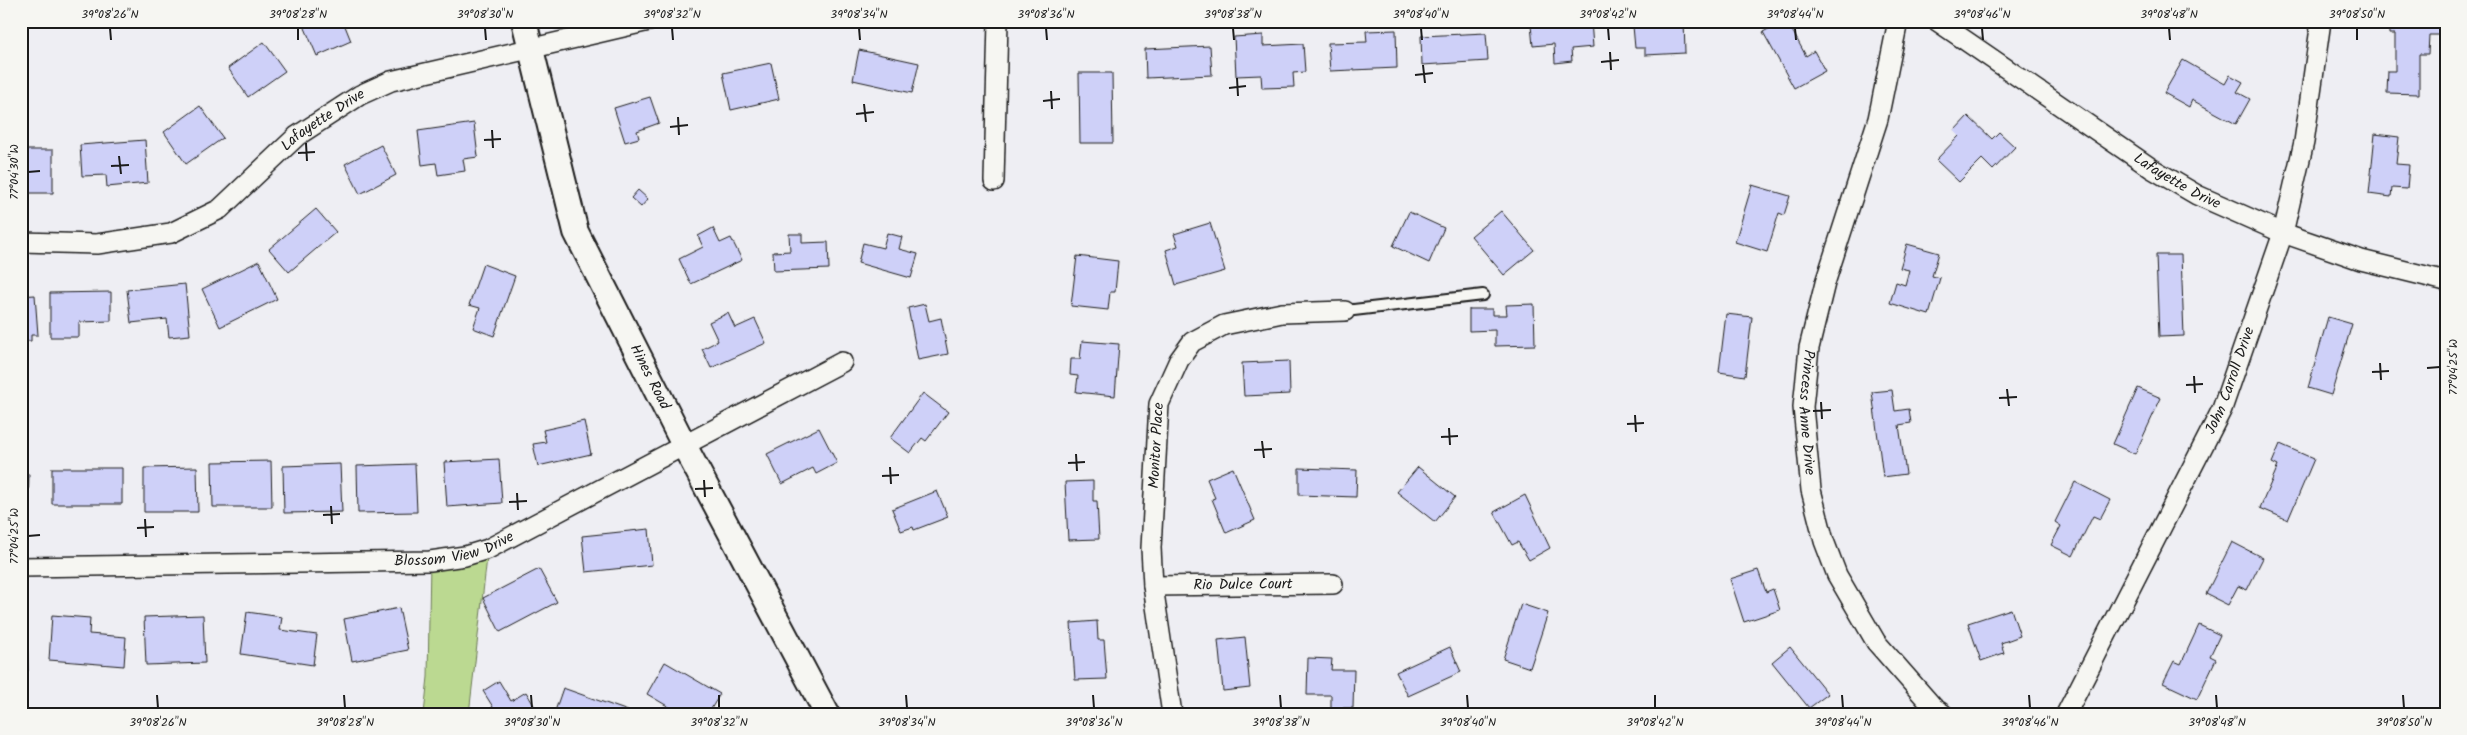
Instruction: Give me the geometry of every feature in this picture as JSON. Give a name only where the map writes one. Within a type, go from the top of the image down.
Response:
[{"type":"street","name":"Hines Road","points":[[524,21],[576,232],[685,447],[827,714]]},
{"type":"street","name":"Lafayette Drive","points":[[21,242],[97,244],[171,233],[220,209],[297,136],[360,95],[390,81],[649,21]]},
{"type":"street","points":[[994,181],[998,21]]},
{"type":"street","name":"Princess Anne Drive","points":[[1898,21],[1878,119],[1822,292],[1809,348],[1803,407],[1811,490],[1824,541],[1838,574],[1876,642],[1934,708],[1943,714]]},
{"type":"street","name":"Lafayette Drive","points":[[1937,21],[2151,168],[2197,195],[2283,233],[2361,260],[2446,281]]},
{"type":"street","name":"John Carroll Drive","points":[[2066,714],[2222,409],[2283,233],[2304,142],[2321,21]]},
{"type":"street","name":"Monitor Place","points":[[1172,714],[1153,586],[1151,548],[1159,404],[1179,360],[1192,342],[1224,325],[1282,313],[1345,311]]},
{"type":"street","name":"Blossom View Drive","points":[[21,567],[430,561],[465,556],[488,549],[685,447],[842,362]]},
{"type":"street","name":"Rio Dulce Court","points":[[1153,586],[1333,584]]},
{"type":"lane","points":[[1345,311],[1483,295]]},
{"type":"green space","points":[[488,549],[469,714],[424,714],[428,677],[430,561]]},
{"type":"building","points":[[302,21],[343,21],[351,41],[317,56]]},
{"type":"building","points":[[1591,21],[1593,47],[1571,49],[1572,61],[1555,63],[1554,44],[1533,46],[1531,25]]},
{"type":"building","points":[[1662,21],[1684,21],[1685,53],[1645,55],[1645,48],[1635,48],[1633,26],[1663,25]]},
{"type":"building","points":[[1783,21],[1787,21],[1806,56],[1814,51],[1825,71],[1794,88],[1763,32]]},
{"type":"building","points":[[2389,21],[2439,21],[2439,35],[2429,35],[2428,54],[2419,54],[2419,94],[2387,93],[2388,71],[2395,71],[2395,34],[2389,34]]},
{"type":"building","points":[[1396,30],[1397,68],[1330,71],[1328,43],[1367,42],[1366,31]]},
{"type":"building","points":[[1486,33],[1488,61],[1422,65],[1421,36]]},
{"type":"building","points":[[1263,35],[1263,46],[1303,44],[1305,72],[1293,73],[1294,87],[1262,88],[1261,75],[1236,76],[1234,37]]},
{"type":"building","points":[[264,42],[285,71],[248,97],[228,68]]},
{"type":"building","points":[[1210,46],[1212,75],[1146,78],[1145,49]]},
{"type":"building","points":[[859,50],[919,63],[912,93],[853,80]]},
{"type":"building","points":[[2183,60],[2225,84],[2230,75],[2243,82],[2237,92],[2250,99],[2236,124],[2192,100],[2189,107],[2164,93]]},
{"type":"building","points":[[771,63],[779,99],[731,110],[723,73]]},
{"type":"building","points":[[1079,73],[1112,73],[1113,143],[1080,143]]},
{"type":"building","points":[[650,97],[659,123],[637,131],[639,138],[625,142],[614,108]]},
{"type":"building","points":[[200,106],[223,138],[186,164],[164,132]]},
{"type":"building","points":[[1968,116],[1992,139],[1999,132],[2015,147],[1993,170],[1982,159],[1959,182],[1936,160],[1959,136],[1954,131]]},
{"type":"building","points":[[474,123],[478,157],[463,159],[465,171],[438,175],[436,163],[422,165],[418,131]]},
{"type":"building","points":[[2375,134],[2399,137],[2396,164],[2409,165],[2407,189],[2392,188],[2391,197],[2369,194]]},
{"type":"building","points":[[145,140],[148,183],[107,187],[106,175],[82,176],[80,145]]},
{"type":"building","points":[[381,145],[396,175],[360,194],[345,164]]},
{"type":"building","points":[[21,150],[53,150],[53,193],[21,193]]},
{"type":"building","points":[[1752,185],[1790,196],[1784,215],[1779,213],[1767,252],[1735,242]]},
{"type":"building","points":[[638,190],[648,199],[641,207],[631,198]]},
{"type":"building","points":[[316,209],[336,232],[289,272],[269,249]]},
{"type":"building","points":[[1501,211],[1534,250],[1504,275],[1471,236]]},
{"type":"building","points":[[1409,212],[1444,228],[1429,263],[1393,246]]},
{"type":"building","points":[[1210,223],[1225,271],[1176,285],[1166,250],[1178,246],[1174,234]]},
{"type":"building","points":[[713,228],[720,243],[731,238],[742,260],[691,284],[679,259],[703,247],[698,236]]},
{"type":"building","points":[[887,233],[902,237],[899,249],[918,254],[911,278],[858,263],[863,243],[883,248]]},
{"type":"building","points":[[789,234],[802,234],[802,243],[828,242],[829,269],[774,271],[773,252],[790,251]]},
{"type":"building","points":[[1907,244],[1939,253],[1932,276],[1940,278],[1929,315],[1890,303],[1896,282],[1905,285],[1909,270],[1900,268]]},
{"type":"building","points":[[2156,255],[2181,255],[2184,336],[2159,337]]},
{"type":"building","points":[[1077,256],[1118,261],[1115,292],[1110,292],[1108,310],[1071,306]]},
{"type":"building","points":[[259,261],[277,299],[220,327],[202,289]]},
{"type":"building","points":[[483,264],[515,276],[494,336],[473,328],[480,308],[469,305]]},
{"type":"building","points":[[185,284],[190,335],[169,337],[167,319],[131,323],[127,290]]},
{"type":"building","points":[[111,292],[111,321],[79,322],[79,337],[50,337],[50,293]]},
{"type":"building","points":[[35,295],[38,335],[31,335],[31,341],[21,341],[21,296]]},
{"type":"building","points":[[925,304],[929,321],[941,318],[948,354],[918,360],[908,308]]},
{"type":"building","points":[[1534,304],[1535,345],[1495,346],[1495,330],[1469,331],[1469,309],[1492,309],[1492,315],[1507,315],[1506,305]]},
{"type":"building","points":[[728,313],[735,328],[755,319],[766,343],[711,368],[702,349],[718,341],[709,322]]},
{"type":"building","points":[[1726,314],[1752,317],[1745,376],[1719,372]]},
{"type":"building","points":[[2328,317],[2352,324],[2331,395],[2308,388]]},
{"type":"building","points":[[1082,341],[1119,344],[1115,396],[1076,392],[1078,376],[1070,375],[1071,359],[1080,359]]},
{"type":"building","points":[[1289,361],[1290,394],[1244,396],[1242,363]]},
{"type":"building","points":[[2138,388],[2161,398],[2135,454],[2113,444]]},
{"type":"building","points":[[1892,390],[1895,411],[1909,409],[1911,423],[1899,425],[1906,474],[1883,477],[1872,392]]},
{"type":"building","points":[[923,393],[948,412],[926,441],[922,438],[910,453],[890,438]]},
{"type":"building","points":[[584,421],[591,454],[538,466],[533,444],[546,442],[543,430]]},
{"type":"building","points":[[819,428],[837,463],[816,474],[813,468],[782,484],[767,454]]},
{"type":"building","points":[[2280,444],[2314,459],[2288,520],[2260,508],[2278,466],[2272,463]]},
{"type":"building","points":[[499,459],[502,503],[447,507],[444,462]]},
{"type":"building","points":[[271,461],[272,507],[213,507],[212,462]]},
{"type":"building","points":[[340,464],[342,512],[284,513],[283,466]]},
{"type":"building","points":[[415,464],[417,512],[358,513],[357,466]]},
{"type":"building","points":[[197,467],[198,512],[144,512],[144,468]]},
{"type":"building","points":[[1418,467],[1455,497],[1435,522],[1397,492]]},
{"type":"building","points":[[52,468],[122,468],[122,504],[52,504]]},
{"type":"building","points":[[1233,468],[1255,520],[1226,533],[1212,499],[1215,498],[1207,479]]},
{"type":"building","points":[[1299,468],[1357,470],[1356,497],[1299,495]]},
{"type":"building","points":[[21,474],[29,474],[28,506],[21,505]]},
{"type":"building","points":[[1093,481],[1093,501],[1097,501],[1099,539],[1068,540],[1065,482]]},
{"type":"building","points":[[2075,482],[2110,500],[2100,519],[2093,516],[2073,556],[2051,545],[2061,526],[2055,522]]},
{"type":"building","points":[[937,491],[948,517],[914,530],[913,527],[901,531],[892,509]]},
{"type":"building","points":[[1525,495],[1550,548],[1529,560],[1518,542],[1512,545],[1494,512]]},
{"type":"building","points":[[649,529],[652,565],[586,572],[582,536]]},
{"type":"building","points":[[2232,542],[2263,558],[2247,590],[2238,586],[2228,605],[2206,594]]},
{"type":"building","points":[[539,569],[557,602],[500,632],[483,598]]},
{"type":"building","points":[[1758,570],[1766,592],[1773,589],[1780,610],[1744,622],[1730,579]]},
{"type":"building","points":[[1521,604],[1548,613],[1530,668],[1503,659]]},
{"type":"building","points":[[399,608],[408,650],[352,661],[344,619]]},
{"type":"building","points":[[2011,609],[2020,636],[2001,643],[2004,653],[1981,661],[1968,623]]},
{"type":"building","points":[[247,612],[282,617],[280,630],[317,635],[313,665],[241,654]]},
{"type":"building","points":[[52,615],[90,618],[89,634],[126,637],[124,666],[49,660]]},
{"type":"building","points":[[203,615],[205,663],[146,665],[144,617]]},
{"type":"building","points":[[1097,621],[1098,640],[1104,640],[1107,679],[1075,680],[1071,623]]},
{"type":"building","points":[[21,625],[27,625],[28,671],[21,671]]},
{"type":"building","points":[[2199,625],[2220,635],[2210,656],[2216,659],[2197,699],[2163,683],[2174,661],[2181,664]]},
{"type":"building","points":[[1245,637],[1250,688],[1223,691],[1218,640]]},
{"type":"building","points":[[1450,647],[1461,672],[1408,696],[1396,672]]},
{"type":"building","points":[[1790,647],[1828,694],[1809,708],[1772,662]]},
{"type":"building","points":[[1308,658],[1332,659],[1331,670],[1354,670],[1353,708],[1331,708],[1331,695],[1307,695]]},
{"type":"building","points":[[665,662],[720,694],[708,714],[681,714],[647,694]]},
{"type":"building","points":[[499,681],[511,701],[526,692],[538,712],[535,714],[483,714],[493,707],[483,691]]},
{"type":"building","points":[[563,688],[628,711],[627,714],[554,714]]}]
